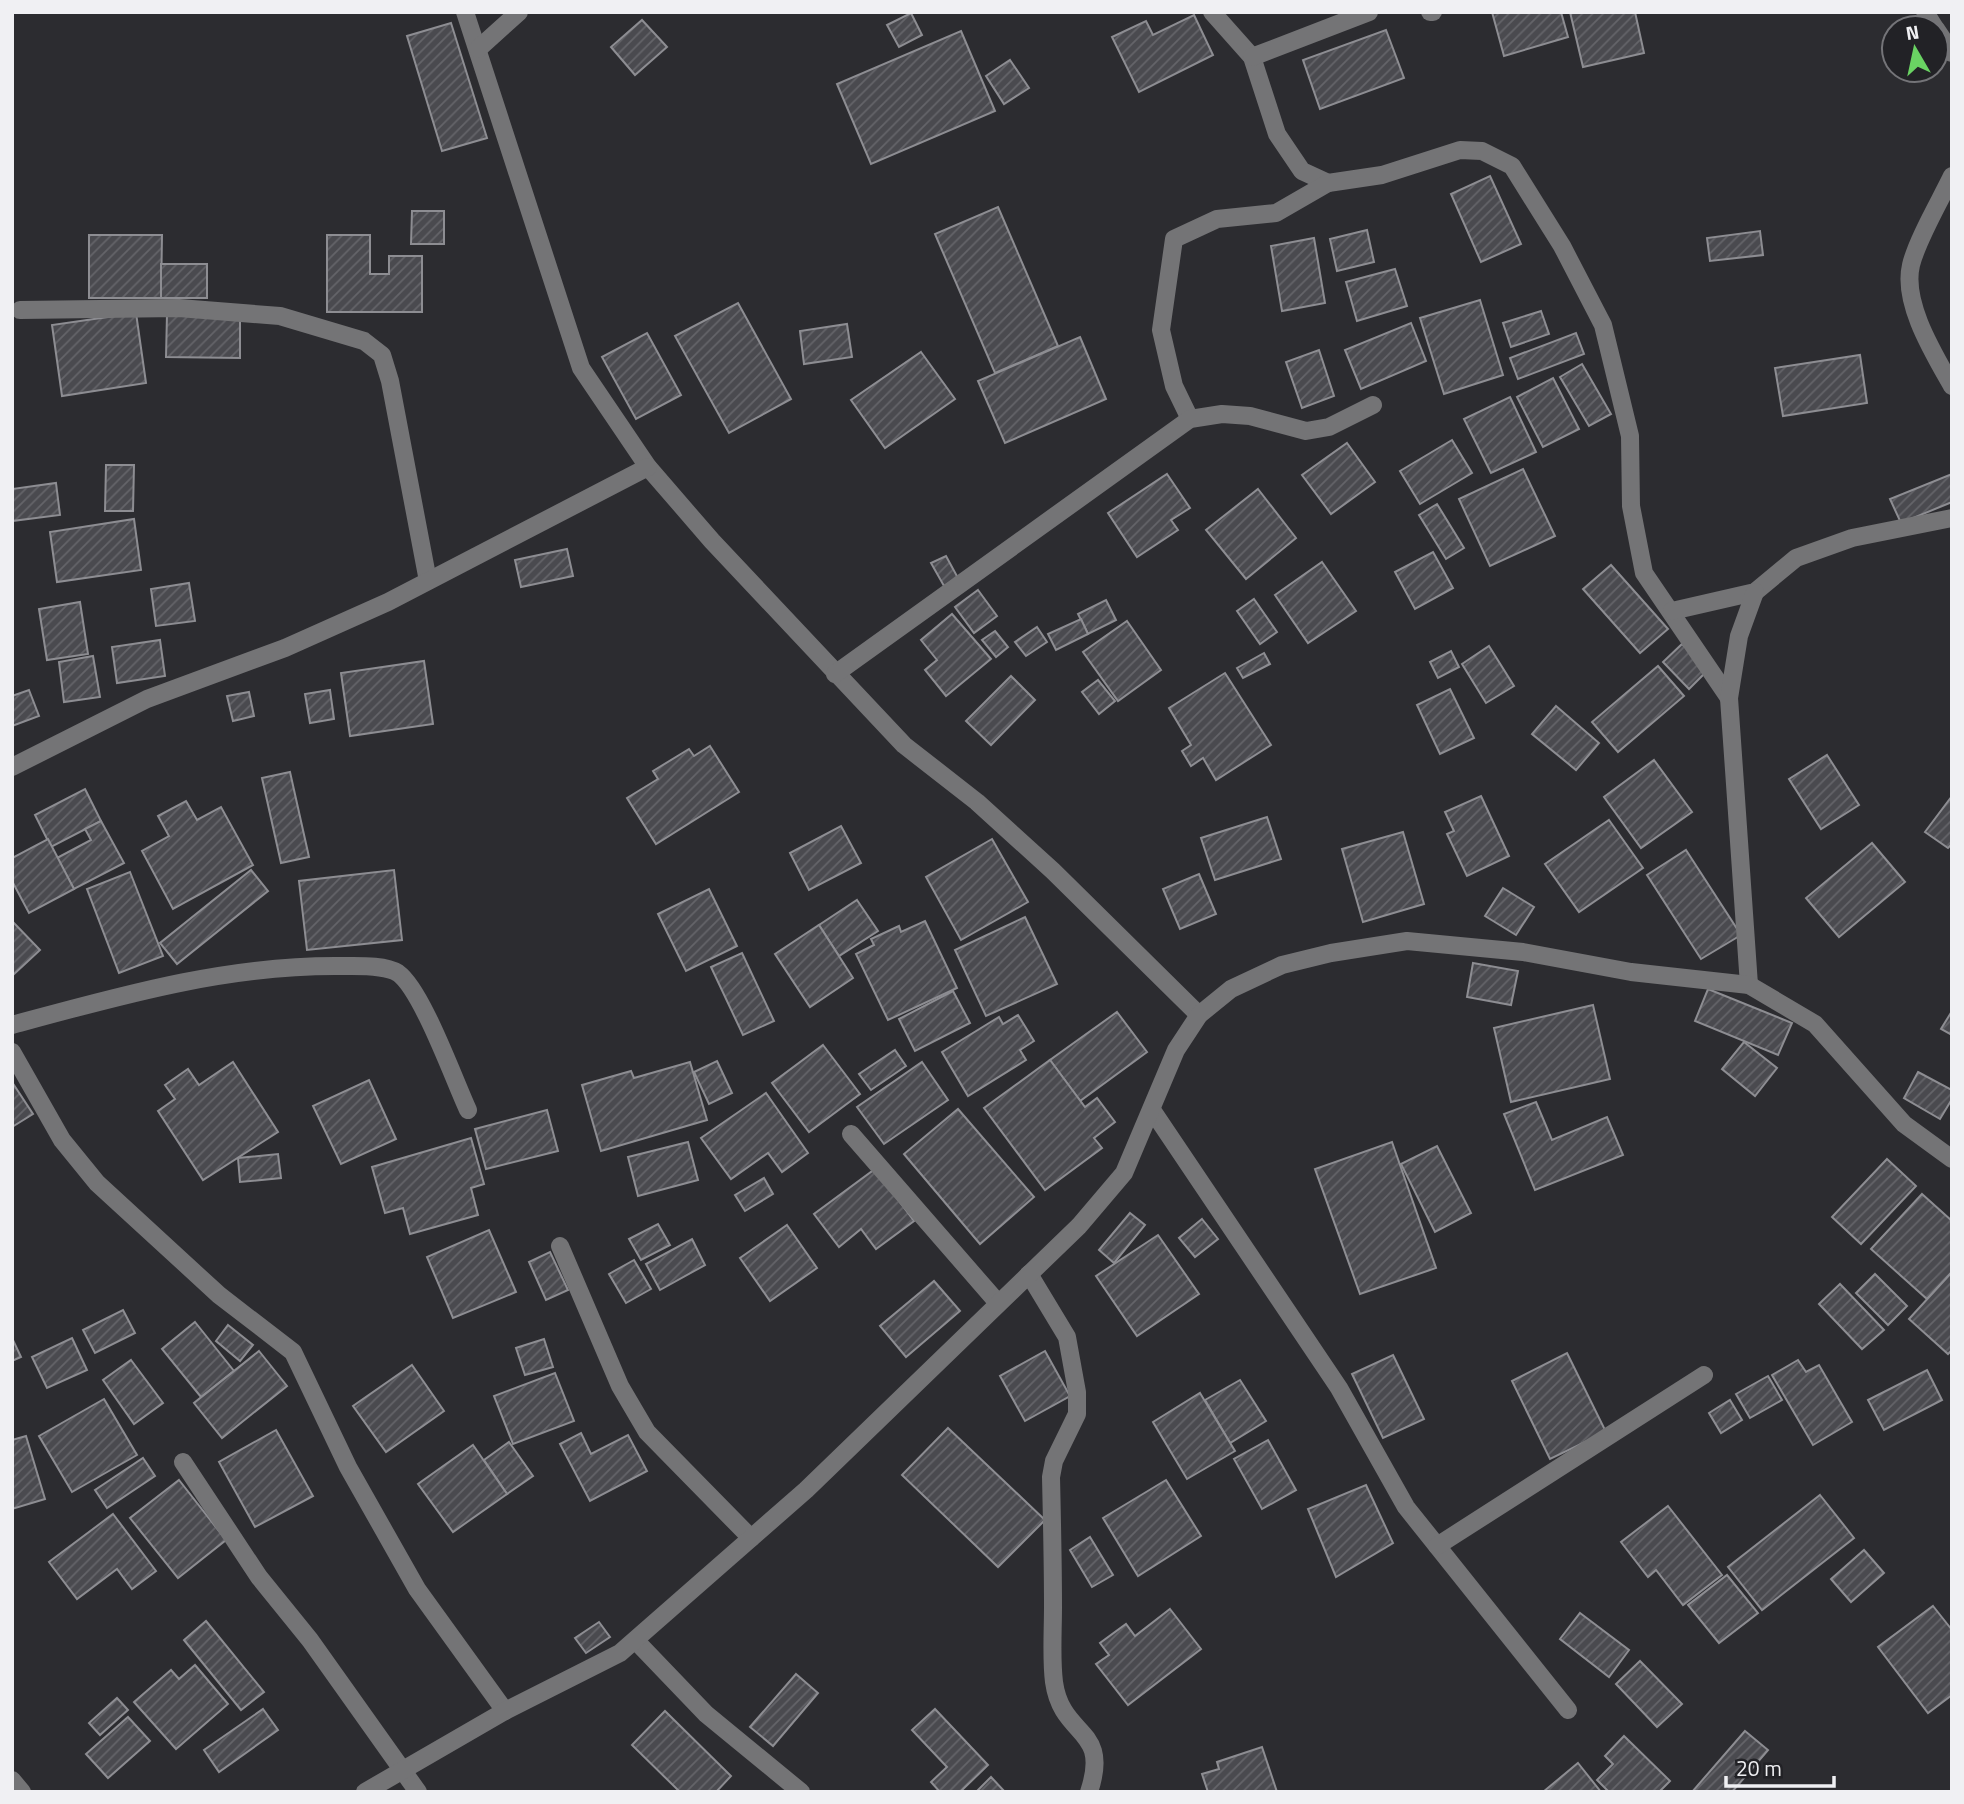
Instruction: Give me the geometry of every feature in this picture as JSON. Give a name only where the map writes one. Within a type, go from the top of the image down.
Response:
[{"type":"street","points":[[465,12],[580,368],[648,467],[712,541],[904,745],[977,802],[1053,871],[1199,1015]]},
{"type":"street","points":[[478,49],[519,12]]},
{"type":"street","points":[[1212,12],[1252,57],[1277,134],[1303,171],[1328,183]]},
{"type":"street","points":[[1252,57],[1369,12]]},
{"type":"street","points":[[1190,419],[1174,386],[1161,330],[1174,239],[1217,219],[1276,213],[1328,183],[1382,175],[1460,150],[1482,151],[1512,166],[1563,246],[1602,325],[1630,436],[1631,506],[1644,573],[1729,698]]},
{"type":"street","points":[[1952,176],[1911,266],[1914,302],[1923,335],[1952,386]]},
{"type":"street","points":[[20,310],[179,308],[280,316],[364,341],[382,355],[390,381],[428,581]]},
{"type":"street","points":[[835,674],[1190,419],[1222,414],[1250,416],[1306,431],[1329,427],[1373,405]]},
{"type":"street","points":[[12,767],[147,699],[285,648],[388,603],[648,467]]},
{"type":"street","points":[[1672,611],[1755,592],[1796,558],[1852,538],[1952,518]]},
{"type":"street","points":[[1749,985],[1729,698],[1739,636],[1755,592]]},
{"type":"street","points":[[365,1792],[505,1711],[620,1653],[806,1490],[1079,1226],[1124,1173],[1176,1050],[1199,1015],[1231,989],[1282,965],[1331,953],[1407,941],[1522,952],[1631,972],[1749,985],[1815,1024],[1904,1124],[1952,1159]]},
{"type":"street","points":[[12,1025],[224,973],[291,965],[368,966],[397,973],[415,993],[468,1110]]},
{"type":"street","points":[[12,1052],[62,1140],[97,1183],[219,1295],[293,1352],[348,1467],[417,1589],[505,1711]]},
{"type":"street","points":[[1152,1110],[1339,1388],[1406,1507],[1567,1710]]},
{"type":"street","points":[[851,1134],[998,1303]]},
{"type":"street","points":[[560,1246],[620,1386],[647,1432],[751,1538]]},
{"type":"street","points":[[1029,1274],[1067,1337],[1077,1392],[1077,1414],[1054,1461],[1051,1477],[1053,1654],[1054,1684],[1063,1711],[1091,1742],[1096,1753],[1095,1773],[1089,1792]]},
{"type":"street","points":[[1437,1546],[1704,1375]]},
{"type":"street","points":[[183,1462],[259,1577],[310,1640],[418,1792]]},
{"type":"street","points":[[636,1641],[706,1714],[801,1792]]},
{"type":"street","points":[[12,1780],[22,1792]]},
{"type":"building","points":[[1492,12],[1561,12],[1568,37],[1504,56]]},
{"type":"building","points":[[1570,12],[1635,12],[1644,53],[1583,67]]},
{"type":"building","points":[[911,13],[922,35],[899,47],[887,25]]},
{"type":"building","points":[[1194,15],[1213,55],[1139,92],[1112,37],[1146,21],[1153,35]]},
{"type":"building","points":[[642,20],[667,47],[635,75],[611,47]]},
{"type":"building","points":[[451,23],[487,138],[442,151],[407,36]]},
{"type":"building","points":[[1386,30],[1404,78],[1320,109],[1303,60]]},
{"type":"building","points":[[961,31],[995,111],[871,164],[837,84]]},
{"type":"building","points":[[1010,60],[1029,88],[1004,104],[986,76]]},
{"type":"building","points":[[1490,176],[1521,244],[1481,262],[1451,194]]},
{"type":"building","points":[[998,207],[1058,346],[995,373],[935,234]]},
{"type":"building","points":[[412,211],[444,211],[444,244],[411,244]]},
{"type":"building","points":[[1367,230],[1374,262],[1337,271],[1330,239]]},
{"type":"building","points":[[1760,231],[1763,255],[1710,261],[1707,238]]},
{"type":"building","points":[[89,235],[162,235],[161,298],[89,298]]},
{"type":"building","points":[[327,235],[370,235],[370,274],[389,274],[389,256],[422,256],[422,312],[327,312]]},
{"type":"building","points":[[1314,238],[1325,303],[1282,311],[1271,246]]},
{"type":"building","points":[[161,264],[207,264],[207,298],[161,298]]},
{"type":"building","points":[[1395,269],[1407,306],[1357,321],[1346,282]]},
{"type":"building","points":[[1480,300],[1503,375],[1444,394],[1420,318]]},
{"type":"building","points":[[738,303],[791,399],[729,433],[675,336]]},
{"type":"building","points":[[1541,311],[1549,334],[1511,347],[1503,323]]},
{"type":"building","points":[[136,313],[146,383],[62,396],[52,325]]},
{"type":"building","points":[[167,314],[240,316],[240,358],[166,357]]},
{"type":"building","points":[[1411,323],[1426,361],[1361,389],[1345,350]]},
{"type":"building","points":[[847,324],[852,357],[804,364],[800,331]]},
{"type":"building","points":[[647,333],[681,395],[636,419],[602,357]]},
{"type":"building","points":[[1576,333],[1584,354],[1518,379],[1510,358]]},
{"type":"building","points":[[1080,337],[1106,399],[1005,443],[978,381]]},
{"type":"building","points":[[1319,350],[1334,396],[1302,408],[1286,362]]},
{"type":"building","points":[[921,352],[955,399],[885,448],[851,400]]},
{"type":"building","points":[[1860,355],[1867,403],[1783,416],[1775,368]]},
{"type":"building","points":[[1582,364],[1611,414],[1589,426],[1560,377]]},
{"type":"building","points":[[1553,378],[1579,429],[1543,447],[1517,397]]},
{"type":"building","points":[[1510,397],[1536,452],[1491,473],[1464,419]]},
{"type":"building","points":[[1452,440],[1472,473],[1420,504],[1400,471]]},
{"type":"building","points":[[1347,443],[1375,482],[1331,514],[1302,475]]},
{"type":"building","points":[[106,465],[134,465],[133,511],[105,511]]},
{"type":"building","points":[[1523,469],[1555,536],[1490,566],[1459,499]]},
{"type":"building","points":[[1167,474],[1190,508],[1171,520],[1178,530],[1137,557],[1108,513]]},
{"type":"building","points":[[1952,474],[1952,502],[1901,523],[1890,499]]},
{"type":"building","points":[[56,483],[60,515],[12,521],[12,489]]},
{"type":"building","points":[[1258,489],[1296,538],[1246,579],[1206,530]]},
{"type":"building","points":[[1437,504],[1464,548],[1446,559],[1419,515]]},
{"type":"building","points":[[134,519],[141,570],[57,582],[50,532]]},
{"type":"building","points":[[567,549],[573,576],[521,587],[515,560]]},
{"type":"building","points":[[1433,552],[1453,588],[1415,609],[1395,572]]},
{"type":"building","points":[[946,556],[958,578],[944,586],[931,563]]},
{"type":"building","points":[[1322,562],[1356,611],[1308,643],[1275,595]]},
{"type":"building","points":[[1611,565],[1668,629],[1640,653],[1583,589]]},
{"type":"building","points":[[189,583],[195,621],[156,626],[151,589]]},
{"type":"building","points":[[978,590],[997,616],[974,633],[955,607]]},
{"type":"building","points":[[1254,599],[1277,632],[1260,644],[1237,611]]},
{"type":"building","points":[[1106,600],[1116,620],[1088,634],[1078,614]]},
{"type":"building","points":[[80,602],[88,654],[47,660],[39,609]]},
{"type":"building","points":[[952,614],[991,659],[946,696],[925,670],[937,660],[921,640]]},
{"type":"building","points":[[1081,619],[1088,634],[1056,650],[1048,634]]},
{"type":"building","points":[[1127,621],[1161,670],[1118,701],[1083,652]]},
{"type":"building","points":[[1037,627],[1047,642],[1026,656],[1015,642]]},
{"type":"building","points":[[995,631],[1008,647],[996,657],[982,640]]},
{"type":"building","points":[[160,640],[165,676],[117,683],[112,647]]},
{"type":"building","points":[[1682,644],[1708,670],[1689,689],[1663,662]]},
{"type":"building","points":[[1489,646],[1514,686],[1486,703],[1462,664]]},
{"type":"building","points":[[1451,651],[1459,667],[1438,678],[1430,662]]},
{"type":"building","points":[[1264,653],[1270,664],[1243,678],[1237,668]]},
{"type":"building","points":[[93,656],[100,697],[64,702],[59,662]]},
{"type":"building","points":[[424,661],[433,724],[350,736],[341,673]]},
{"type":"building","points":[[1658,666],[1684,696],[1618,752],[1592,722]]},
{"type":"building","points":[[1225,673],[1271,745],[1216,780],[1203,758],[1191,766],[1182,751],[1191,745],[1169,708]]},
{"type":"building","points":[[1011,676],[1035,700],[991,745],[966,721]]},
{"type":"building","points":[[1098,680],[1115,701],[1099,714],[1082,692]]},
{"type":"building","points":[[1450,689],[1474,738],[1440,754],[1417,705]]},
{"type":"building","points":[[29,690],[39,716],[12,726],[12,696]]},
{"type":"building","points":[[330,690],[334,719],[310,723],[305,694]]},
{"type":"building","points":[[249,692],[254,716],[233,721],[227,696]]},
{"type":"building","points":[[1556,706],[1599,743],[1576,770],[1532,734]]},
{"type":"building","points":[[710,746],[739,792],[656,844],[627,798],[658,779],[653,771],[689,749],[694,756]]},
{"type":"building","points":[[1827,755],[1859,805],[1821,829],[1789,779]]},
{"type":"building","points":[[1654,760],[1692,812],[1641,848],[1604,797]]},
{"type":"building","points":[[290,772],[309,857],[281,863],[262,778]]},
{"type":"building","points":[[85,789],[101,821],[51,847],[35,815]]},
{"type":"building","points":[[1481,796],[1509,856],[1467,876],[1447,834],[1454,831],[1445,812]]},
{"type":"building","points":[[1952,796],[1952,844],[1948,848],[1925,832]]},
{"type":"building","points":[[186,801],[197,820],[221,807],[253,865],[173,909],[142,851],[169,836],[158,816]]},
{"type":"building","points":[[1267,817],[1281,859],[1215,880],[1201,838]]},
{"type":"building","points":[[1609,820],[1643,868],[1579,912],[1545,864]]},
{"type":"building","points":[[101,821],[124,863],[74,889],[57,858],[91,840],[85,829]]},
{"type":"building","points":[[841,826],[861,863],[809,890],[790,853]]},
{"type":"building","points":[[1403,832],[1424,904],[1363,922],[1342,849]]},
{"type":"building","points":[[48,839],[74,889],[29,913],[12,881],[12,858]]},
{"type":"building","points":[[992,839],[1028,902],[961,940],[926,877]]},
{"type":"building","points":[[1872,843],[1905,882],[1839,937],[1806,898]]},
{"type":"building","points":[[1686,850],[1741,935],[1701,959],[1647,875]]},
{"type":"building","points":[[251,870],[268,891],[177,964],[160,943]]},
{"type":"building","points":[[394,870],[402,940],[307,950],[299,881]]},
{"type":"building","points":[[130,872],[163,956],[119,973],[87,889]]},
{"type":"building","points":[[1199,874],[1216,914],[1180,929],[1163,889]]},
{"type":"building","points":[[1503,888],[1534,907],[1516,935],[1485,916]]},
{"type":"building","points":[[709,889],[737,946],[686,971],[658,914]]},
{"type":"building","points":[[857,900],[878,931],[839,956],[819,925]]},
{"type":"building","points":[[1025,917],[1057,984],[986,1016],[955,950]]},
{"type":"building","points":[[12,921],[40,950],[12,976]]},
{"type":"building","points":[[925,921],[957,988],[888,1020],[856,954],[874,945],[871,939],[899,926],[901,932]]},
{"type":"building","points":[[819,925],[853,978],[810,1007],[775,954]]},
{"type":"building","points":[[742,953],[774,1021],[743,1035],[711,967]]},
{"type":"building","points":[[1473,963],[1518,971],[1511,1005],[1467,997]]},
{"type":"building","points":[[1708,989],[1792,1023],[1778,1055],[1695,1021]]},
{"type":"building","points":[[953,991],[970,1023],[915,1051],[899,1019]]},
{"type":"building","points":[[1593,1005],[1610,1079],[1511,1102],[1494,1028]]},
{"type":"building","points":[[1952,1011],[1952,1035],[1941,1029]]},
{"type":"building","points":[[1117,1012],[1147,1052],[1080,1101],[1050,1060]]},
{"type":"building","points":[[1018,1015],[1034,1041],[1020,1050],[1026,1060],[968,1096],[942,1052],[999,1017],[1003,1024]]},
{"type":"building","points":[[1744,1042],[1777,1068],[1755,1096],[1722,1069]]},
{"type":"building","points":[[823,1045],[860,1094],[809,1132],[772,1083]]},
{"type":"building","points":[[895,1050],[906,1066],[871,1090],[859,1074]]},
{"type":"building","points":[[1050,1060],[1085,1107],[1097,1098],[1115,1122],[1094,1138],[1102,1148],[1045,1190],[984,1108]]},
{"type":"building","points":[[717,1061],[732,1093],[709,1104],[694,1072]]},
{"type":"building","points":[[233,1062],[278,1132],[203,1180],[158,1111],[175,1099],[165,1085],[188,1069],[199,1085]]},
{"type":"building","points":[[690,1062],[707,1120],[601,1151],[582,1085],[631,1071],[634,1078]]},
{"type":"building","points":[[922,1062],[948,1100],[884,1144],[857,1107]]},
{"type":"building","points":[[1918,1072],[1952,1090],[1952,1099],[1940,1119],[1904,1098]]},
{"type":"building","points":[[369,1080],[396,1139],[341,1164],[313,1106]]},
{"type":"building","points":[[12,1082],[33,1114],[12,1127]]},
{"type":"building","points":[[766,1093],[808,1153],[782,1172],[768,1153],[731,1179],[701,1138]]},
{"type":"building","points":[[1536,1102],[1552,1140],[1607,1117],[1623,1155],[1535,1190],[1504,1114]]},
{"type":"building","points":[[958,1109],[1034,1197],[980,1244],[904,1154]]},
{"type":"building","points":[[547,1110],[558,1151],[486,1169],[475,1129]]},
{"type":"building","points":[[471,1138],[484,1184],[471,1188],[478,1215],[410,1234],[403,1208],[385,1213],[372,1167]]},
{"type":"building","points":[[688,1142],[698,1180],[638,1196],[628,1157]]},
{"type":"building","points":[[1392,1142],[1436,1268],[1360,1294],[1315,1169]]},
{"type":"building","points":[[1437,1146],[1471,1213],[1435,1232],[1401,1164]]},
{"type":"building","points":[[278,1154],[281,1178],[240,1182],[238,1158]]},
{"type":"building","points":[[1887,1159],[1916,1186],[1861,1244],[1832,1217]]},
{"type":"building","points":[[875,1169],[914,1221],[876,1249],[861,1229],[839,1247],[814,1214]]},
{"type":"building","points":[[764,1178],[773,1194],[745,1211],[735,1195]]},
{"type":"building","points":[[1922,1194],[1952,1221],[1952,1272],[1927,1299],[1871,1249]]},
{"type":"building","points":[[1130,1213],[1145,1225],[1114,1263],[1099,1250]]},
{"type":"building","points":[[1202,1219],[1218,1239],[1195,1257],[1179,1238]]},
{"type":"building","points":[[658,1224],[670,1245],[641,1260],[629,1239]]},
{"type":"building","points":[[787,1225],[817,1268],[770,1301],[740,1258]]},
{"type":"building","points":[[489,1230],[516,1292],[453,1318],[427,1257]]},
{"type":"building","points":[[1158,1235],[1199,1294],[1137,1336],[1096,1276]]},
{"type":"building","points":[[692,1239],[705,1265],[660,1290],[646,1264]]},
{"type":"building","points":[[550,1252],[568,1290],[546,1300],[529,1262]]},
{"type":"building","points":[[634,1260],[651,1289],[626,1303],[609,1274]]},
{"type":"building","points":[[1952,1272],[1952,1350],[1948,1354],[1909,1319]]},
{"type":"building","points":[[1875,1274],[1907,1306],[1888,1325],[1856,1293]]},
{"type":"building","points":[[934,1281],[960,1311],[906,1357],[880,1326]]},
{"type":"building","points":[[1840,1284],[1884,1330],[1862,1349],[1819,1304]]},
{"type":"building","points":[[123,1310],[135,1333],[95,1353],[83,1330]]},
{"type":"building","points":[[195,1322],[234,1371],[201,1397],[162,1349]]},
{"type":"building","points":[[228,1325],[253,1345],[240,1361],[216,1341]]},
{"type":"building","points":[[12,1338],[21,1357],[12,1361]]},
{"type":"building","points":[[72,1338],[87,1370],[47,1388],[32,1357]]},
{"type":"building","points":[[544,1339],[553,1367],[525,1375],[516,1348]]},
{"type":"building","points":[[259,1351],[287,1386],[222,1438],[194,1403]]},
{"type":"building","points":[[1045,1351],[1070,1396],[1025,1421],[1000,1376]]},
{"type":"building","points":[[1567,1353],[1606,1432],[1550,1459],[1512,1381]]},
{"type":"building","points":[[1393,1355],[1424,1419],[1383,1438],[1352,1374]]},
{"type":"building","points":[[131,1360],[163,1403],[134,1424],[103,1380]]},
{"type":"building","points":[[1798,1360],[1806,1372],[1819,1365],[1852,1422],[1813,1445],[1772,1375]]},
{"type":"building","points":[[412,1365],[444,1411],[386,1452],[353,1406]]},
{"type":"building","points":[[1927,1370],[1942,1400],[1884,1430],[1868,1400]]},
{"type":"building","points":[[555,1373],[574,1421],[513,1444],[494,1396]]},
{"type":"building","points":[[1768,1376],[1782,1400],[1750,1418],[1736,1394]]},
{"type":"building","points":[[1240,1380],[1266,1421],[1230,1443],[1205,1400]]},
{"type":"building","points":[[1200,1393],[1235,1451],[1187,1479],[1153,1422]]},
{"type":"building","points":[[104,1399],[137,1455],[72,1492],[39,1436]]},
{"type":"building","points":[[1730,1400],[1742,1420],[1721,1433],[1709,1413]]},
{"type":"building","points":[[948,1428],[1045,1520],[998,1567],[902,1475]]},
{"type":"building","points":[[276,1430],[313,1496],[255,1527],[219,1462]]},
{"type":"building","points":[[581,1433],[591,1454],[628,1435],[647,1471],[590,1501],[560,1444]]},
{"type":"building","points":[[26,1436],[45,1499],[12,1509],[12,1440]]},
{"type":"building","points":[[1268,1440],[1296,1490],[1262,1509],[1234,1459]]},
{"type":"building","points":[[509,1442],[533,1476],[507,1494],[484,1460]]},
{"type":"building","points":[[473,1445],[507,1494],[453,1532],[418,1484]]},
{"type":"building","points":[[143,1458],[155,1476],[107,1508],[95,1490]]},
{"type":"building","points":[[179,1480],[226,1540],[178,1578],[130,1518]]},
{"type":"building","points":[[1166,1480],[1201,1536],[1138,1576],[1103,1518]]},
{"type":"building","points":[[1366,1485],[1393,1543],[1336,1577],[1308,1509]]},
{"type":"building","points":[[1820,1495],[1854,1538],[1762,1610],[1728,1567]]},
{"type":"building","points":[[1668,1506],[1722,1575],[1683,1605],[1656,1570],[1648,1577],[1621,1542]]},
{"type":"building","points":[[113,1514],[156,1571],[132,1589],[117,1569],[77,1599],[49,1562]]},
{"type":"building","points":[[1090,1537],[1113,1575],[1092,1587],[1070,1550]]},
{"type":"building","points":[[1864,1550],[1884,1573],[1851,1602],[1831,1579]]},
{"type":"building","points":[[1727,1575],[1758,1613],[1719,1643],[1688,1605]]},
{"type":"building","points":[[1933,1606],[1952,1630],[1952,1695],[1928,1713],[1878,1647]]},
{"type":"building","points":[[1170,1609],[1201,1649],[1128,1705],[1096,1664],[1109,1655],[1100,1643],[1126,1624],[1135,1636]]},
{"type":"building","points":[[1580,1613],[1629,1650],[1609,1677],[1560,1639]]},
{"type":"building","points":[[206,1621],[264,1692],[241,1710],[184,1640]]},
{"type":"building","points":[[599,1622],[610,1637],[586,1653],[575,1638]]},
{"type":"building","points":[[1640,1661],[1682,1704],[1657,1727],[1616,1684]]},
{"type":"building","points":[[195,1665],[228,1704],[176,1749],[134,1702],[171,1670],[179,1679]]},
{"type":"building","points":[[796,1674],[818,1693],[773,1746],[750,1727]]},
{"type":"building","points":[[117,1698],[128,1710],[100,1735],[89,1723]]},
{"type":"building","points":[[263,1709],[278,1730],[219,1772],[204,1750]]},
{"type":"building","points":[[935,1709],[988,1765],[960,1792],[940,1792],[931,1782],[947,1767],[912,1730]]},
{"type":"building","points":[[665,1711],[731,1776],[716,1792],[680,1792],[632,1745]]},
{"type":"building","points":[[128,1717],[150,1741],[108,1778],[86,1754]]},
{"type":"building","points":[[1745,1731],[1768,1750],[1732,1792],[1692,1792]]},
{"type":"building","points":[[1624,1736],[1670,1781],[1659,1792],[1609,1792],[1597,1780],[1613,1764],[1605,1756]]},
{"type":"building","points":[[1262,1747],[1277,1792],[1208,1792],[1202,1774],[1219,1769],[1217,1762]]},
{"type":"building","points":[[1578,1763],[1601,1792],[1543,1792]]},
{"type":"building","points":[[991,1777],[1005,1792],[976,1792]]}]
